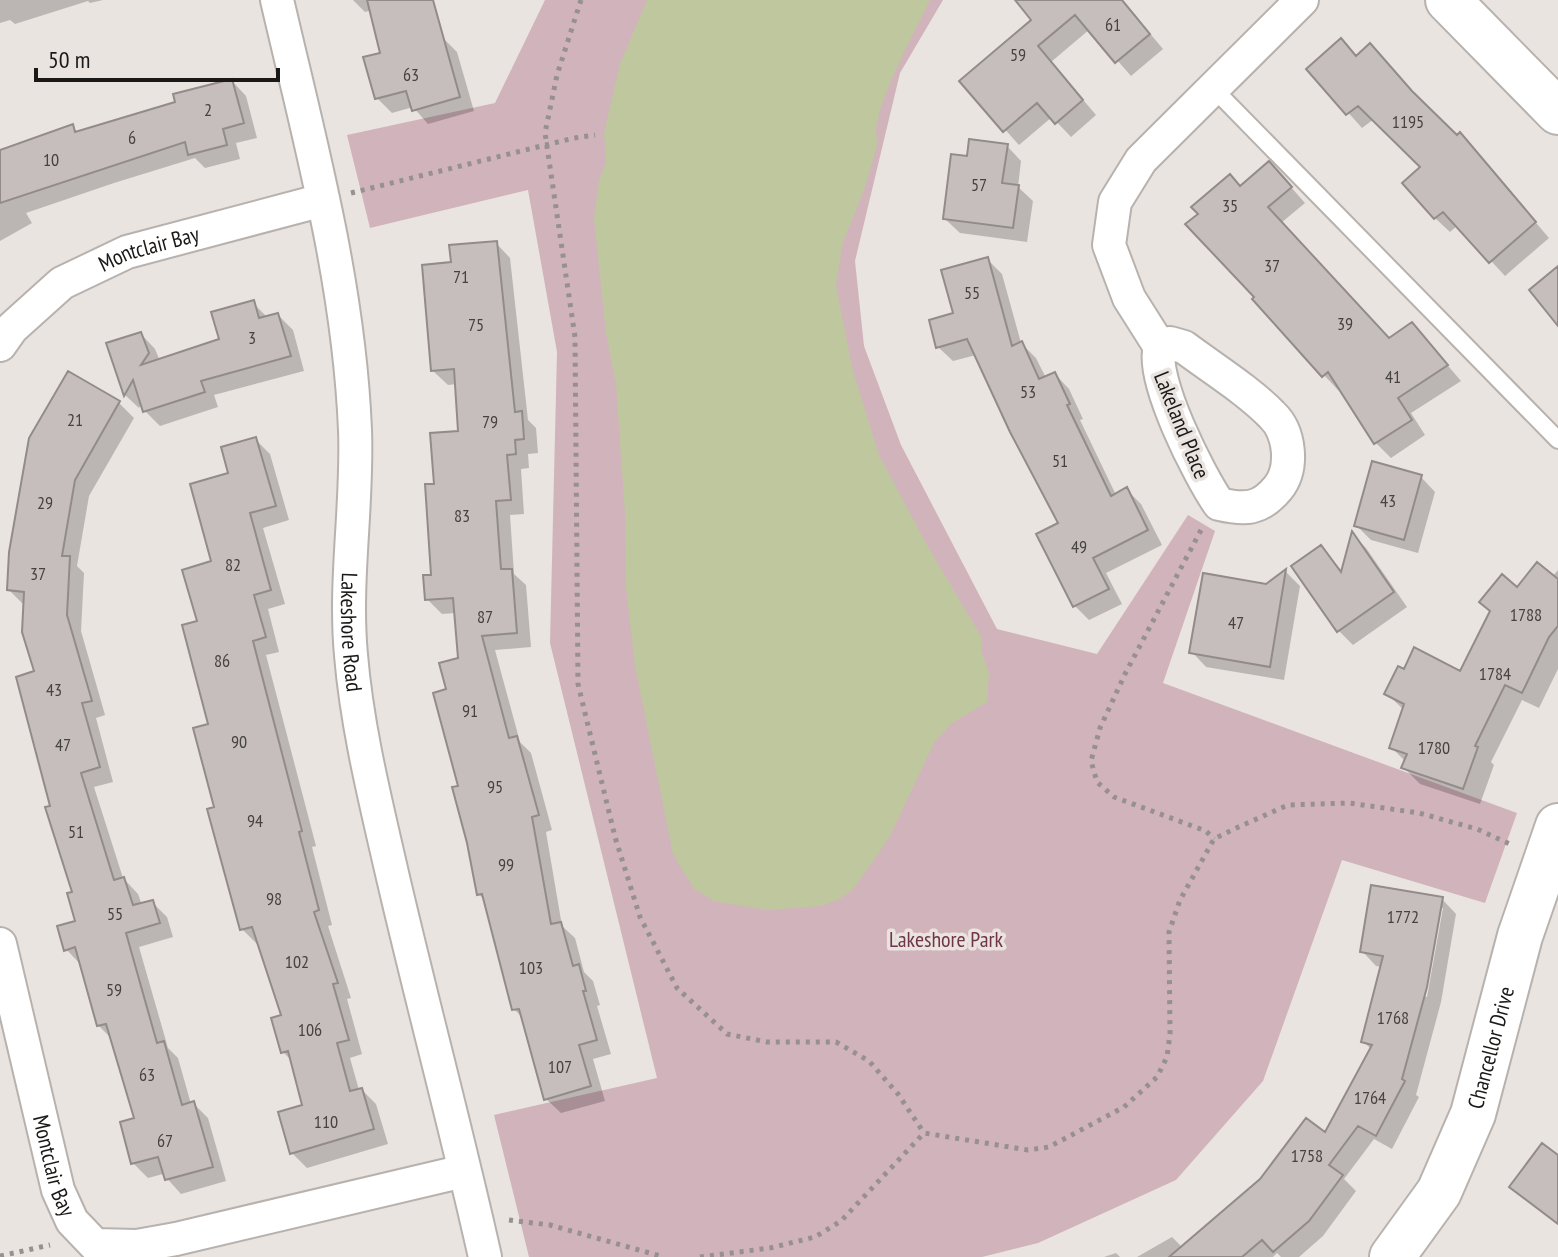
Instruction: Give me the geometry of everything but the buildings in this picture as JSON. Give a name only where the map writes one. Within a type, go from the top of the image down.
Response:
[{"type":"street","name":"Lakeshore Road","points":[[277,0],[336,259],[349,345],[355,433],[349,564],[353,669],[366,761],[485,1257]]},
{"type":"street","name":"Lakeland Place","points":[[1160,347],[1129,298],[1109,245],[1115,202],[1141,160],[1302,0]]},
{"type":"street","points":[[1448,0],[1558,112]]},
{"type":"street","name":"Montclair Bay","points":[[0,345],[12,328],[62,283],[127,252],[323,200]]},
{"type":"street","name":"Lakeland Place","points":[[1170,343],[1184,347],[1275,416],[1290,453],[1285,480],[1268,500],[1244,509],[1219,504],[1202,480],[1166,394],[1156,357],[1160,347],[1170,343]]},
{"type":"street","name":"Chancellor Drive","points":[[1392,1257],[1439,1192],[1473,1114],[1520,936],[1554,851]]},
{"type":"street","name":"Montclair Bay","points":[[0,944],[58,1190],[72,1221],[95,1245],[137,1246],[464,1171]]},
{"type":"lane","points":[[1213,88],[1558,440]]},
{"type":"path","points":[[581,0],[557,75],[545,133],[575,337],[578,684],[615,837],[640,917],[677,988],[727,1034],[767,1042],[836,1042],[869,1061],[898,1094],[924,1133],[1028,1150],[1049,1147],[1124,1107],[1157,1077],[1167,1057],[1170,1034],[1169,932],[1180,900],[1214,839],[1288,805],[1349,803],[1419,813],[1554,851]]},
{"type":"path","points":[[323,200],[595,135]]},
{"type":"path","points":[[1214,839],[1206,831],[1114,797],[1097,782],[1091,761],[1100,728],[1125,674],[1196,537],[1219,504]]},
{"type":"path","points":[[700,1257],[770,1248],[815,1237],[841,1221],[924,1133]]},
{"type":"path","points":[[476,1217],[550,1225],[664,1257]]},
{"type":"path","points":[[0,1256],[87,1236]]},
{"type":"green space","name":"Lakeshore Park","points":[[545,0],[943,0],[900,73],[855,261],[864,346],[901,445],[997,629],[1097,654],[1188,515],[1215,531],[1163,683],[1517,813],[1485,903],[1342,860],[1263,1081],[1176,1180],[1038,1243],[982,1257],[529,1257],[494,1115],[657,1078],[550,643],[557,352],[528,190],[370,228],[347,135],[495,103]]},
{"type":"shaded area","points":[[647,0],[930,0],[895,72],[879,114],[876,130],[878,142],[865,187],[842,245],[836,286],[853,371],[879,455],[928,547],[981,636],[981,650],[989,674],[987,702],[952,723],[935,741],[889,838],[854,888],[840,899],[821,906],[767,910],[714,901],[694,889],[673,854],[635,666],[626,587],[625,514],[616,384],[606,333],[594,218],[599,180],[606,163],[604,133],[620,64]]}]
